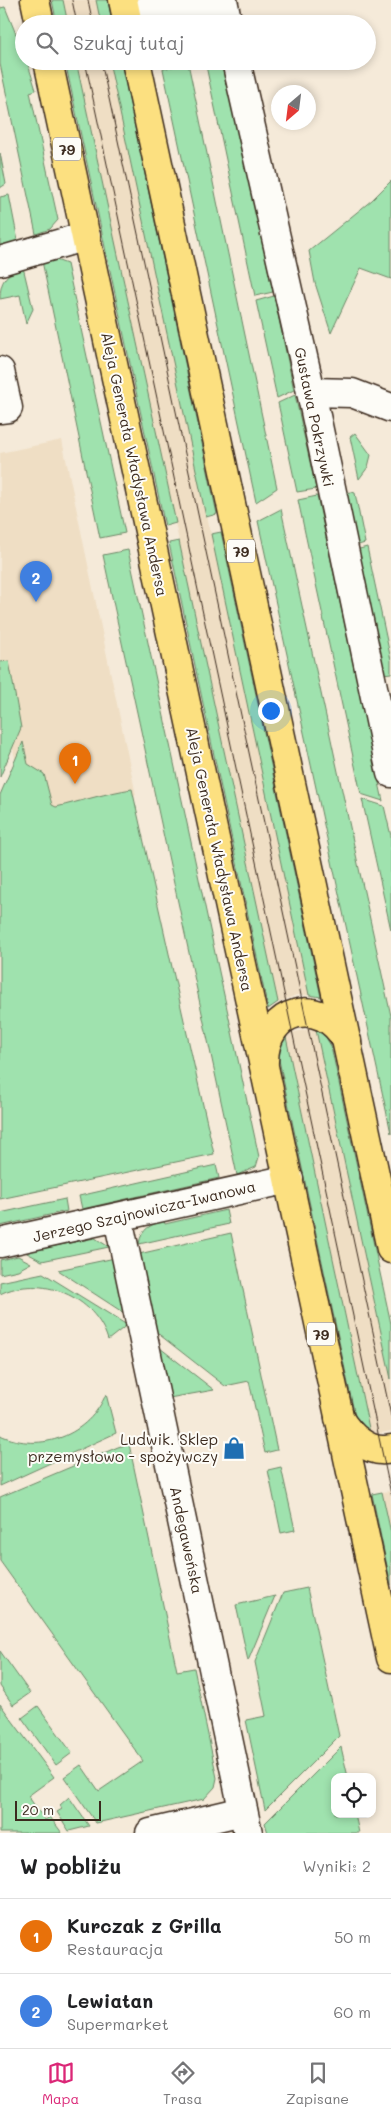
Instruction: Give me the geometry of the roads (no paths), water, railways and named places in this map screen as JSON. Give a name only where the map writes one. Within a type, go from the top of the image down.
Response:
[{"type":"main road","points":[[35,0],[38,15]]},
{"type":"main road","name":"Aleja Generała Władysława Andersa","points":[[50,70],[391,1658]]},
{"type":"main road","name":"79","points":[[138,70],[391,1249]]},
{"type":"main road","points":[[264,1063],[268,1036],[282,1020],[293,1014],[304,1012],[319,1015],[338,1027],[346,1041]]},
{"type":"main road","points":[[339,1418],[352,1436],[364,1444],[375,1449],[391,1449]]},
{"type":"street","points":[[126,13],[222,0],[226,15]]},
{"type":"street","name":"Gustawa Pokrzywki","points":[[238,70],[311,392],[391,772]]},
{"type":"street","points":[[0,261],[86,236]]},
{"type":"street","points":[[0,371],[8,408],[0,409]]},
{"type":"street","points":[[311,392],[352,393],[391,408]]},
{"type":"street","name":"Jerzego Szajnowicza-Iwanowa","points":[[0,1243],[289,1179]]},
{"type":"street","name":"Andegaweńska","points":[[118,1218],[246,1822]]},
{"type":"street","points":[[150,1833],[246,1822]]},
{"type":"tram line","points":[[72,0],[75,15]]},
{"type":"tram line","points":[[88,0],[91,15]]},
{"type":"tram line","points":[[87,70],[391,1494]]},
{"type":"tram line","points":[[103,70],[391,1416]]},
{"type":"place","name":"Lewiatan","points":[[36,602]]},
{"type":"place","name":"Kurczak z Grilla","points":[[75,784]]},
{"type":"place","name":"Ludwik. Sklep przemysłowo - spożywczy","points":[[234,1448]]}]
